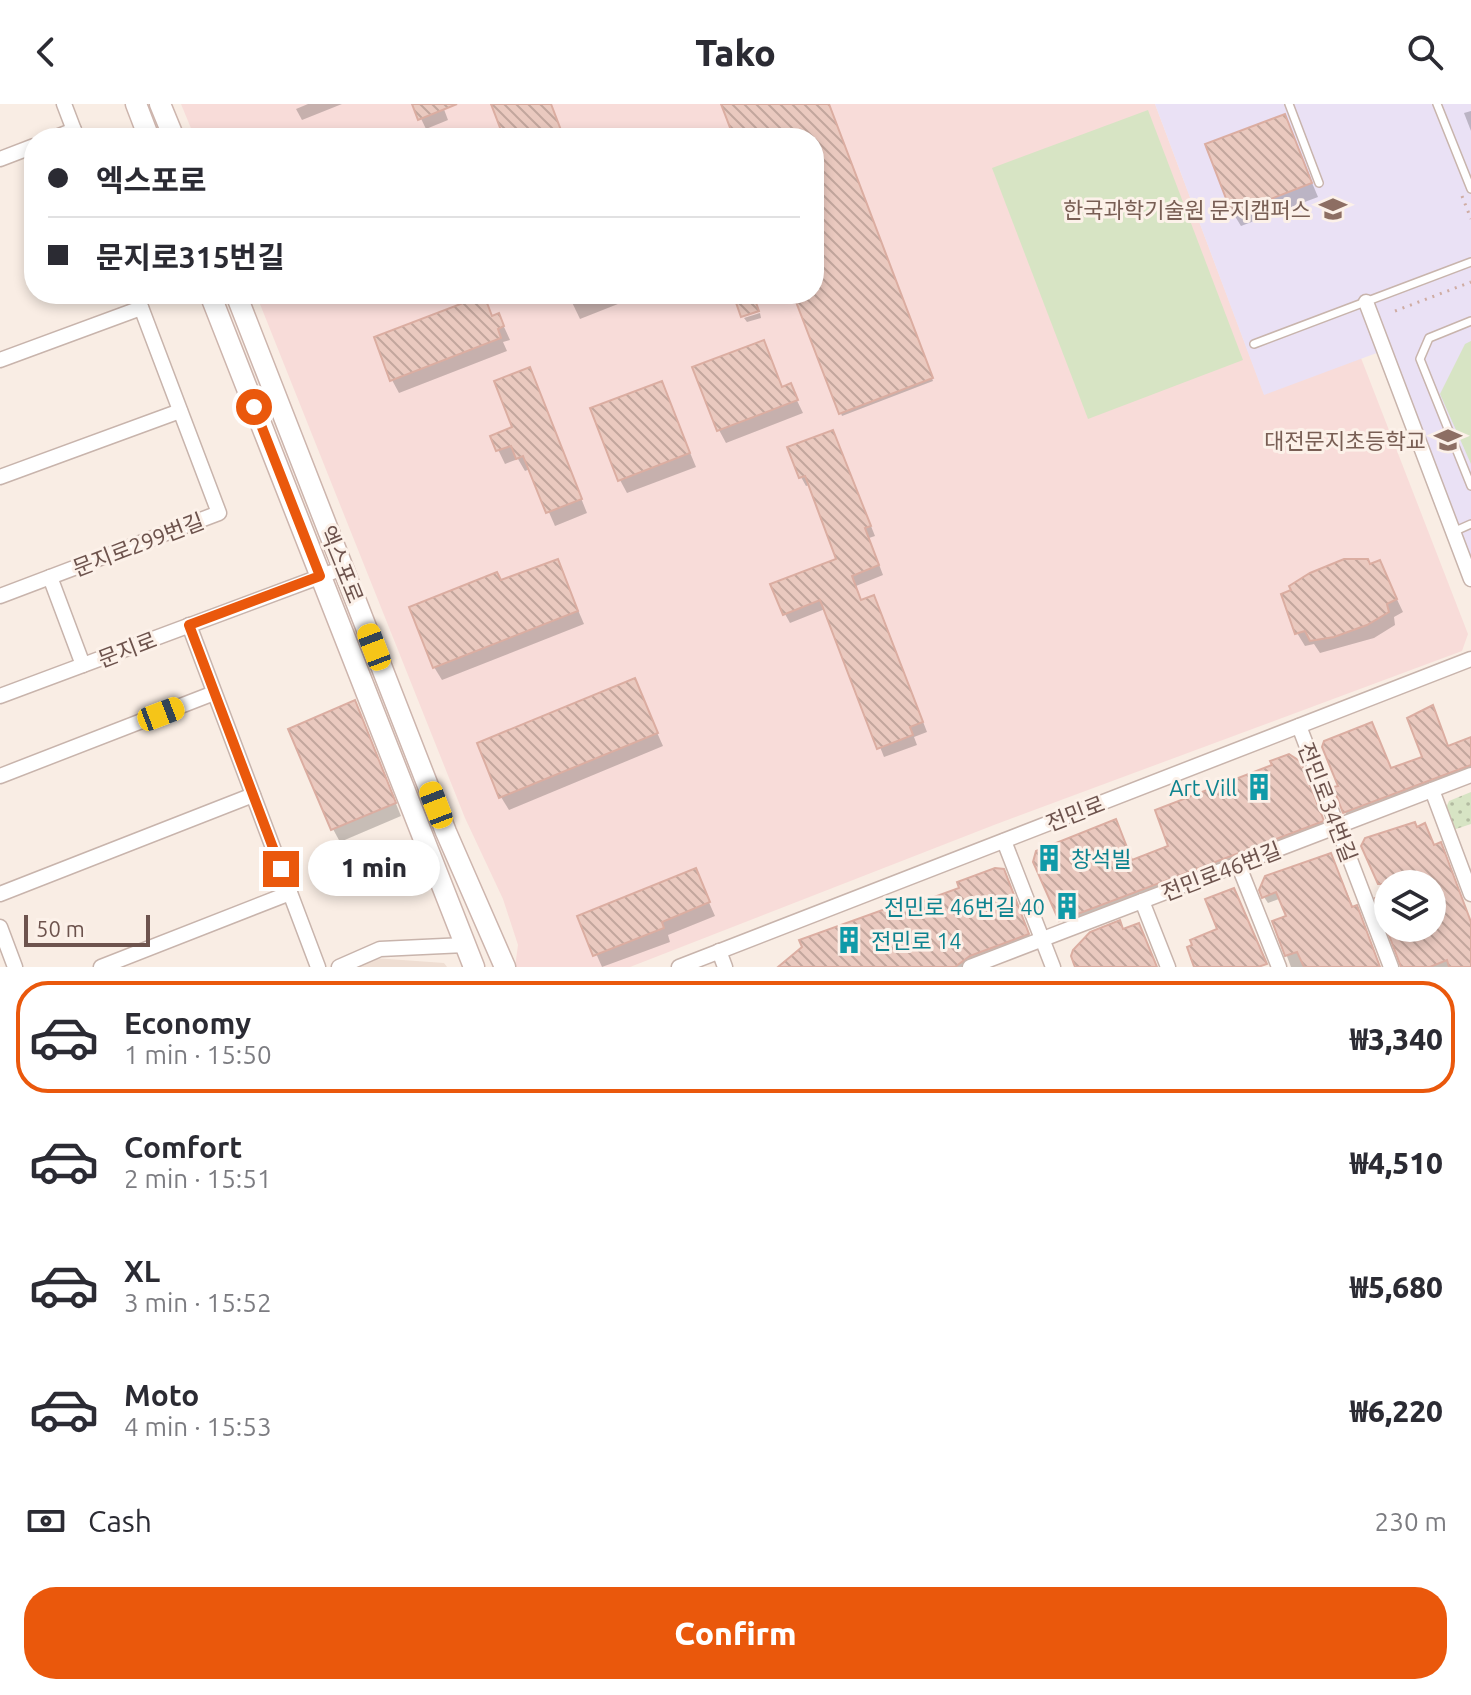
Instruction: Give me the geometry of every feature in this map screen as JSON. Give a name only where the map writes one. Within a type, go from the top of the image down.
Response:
[{"type":"main road","points":[[136,104],[145,128]]},
{"type":"main road","points":[[160,104],[170,128]]},
{"type":"main road","name":"엑스포로","points":[[214,304],[474,967]]},
{"type":"main road","name":"엑스포로","points":[[240,304],[446,832],[505,967]]},
{"type":"street","points":[[64,104],[73,128]]},
{"type":"street","points":[[0,159],[24,150]]},
{"type":"street","points":[[1366,302],[1471,579]]},
{"type":"street","name":"문지로299번길","points":[[0,360],[131,304]]},
{"type":"street","name":"문지로299번길","points":[[0,596],[219,513],[139,304]]},
{"type":"street","points":[[0,477],[180,411]]},
{"type":"street","name":"문지로","points":[[0,696],[343,568]]},
{"type":"street","points":[[50,577],[83,665]]},
{"type":"street","points":[[189,625],[318,967]]},
{"type":"street","name":"전민로","points":[[679,967],[1471,659]]},
{"type":"street","points":[[0,776],[214,693]]},
{"type":"street","name":"전민로34번길","points":[[1299,726],[1391,967]]},
{"type":"street","name":"전민로46번길","points":[[970,967],[1471,775]]},
{"type":"street","points":[[1432,790],[1471,894]]},
{"type":"street","points":[[0,894],[253,795]]},
{"type":"street","points":[[1004,841],[1053,967]]},
{"type":"street","points":[[1238,864],[1279,967]]},
{"type":"street","points":[[101,967],[290,893]]},
{"type":"street","points":[[1142,901],[1168,967]]},
{"type":"street","points":[[0,927],[15,967]]},
{"type":"street","points":[[339,967],[380,949],[465,945]]},
{"type":"street","points":[[719,951],[725,967]]},
{"type":"lane","points":[[1289,104],[1319,183]]},
{"type":"lane","points":[[1437,104],[1471,189]]},
{"type":"lane","points":[[1254,344],[1471,262]]},
{"type":"lane","points":[[1471,321],[1429,338],[1420,359],[1471,486]]},
{"type":"lane","points":[[1453,532],[1471,524]]},
{"type":"path","points":[[1395,311],[1471,282]]},
{"type":"shaded area","points":[[181,104],[1155,104],[1264,394],[1361,358],[1468,634],[1462,651],[994,825],[630,967],[515,967],[518,945],[503,899],[465,818],[260,304],[824,304],[824,128],[191,128]]},
{"type":"shaded area","name":"한국과학기술원 문지캠퍼스","points":[[1155,104],[1471,104],[1471,558],[1390,348],[1264,395]]},
{"type":"shaded area","points":[[374,958],[444,963],[447,967],[356,967]]},
{"type":"green space","points":[[1148,110],[1243,360],[1088,419],[992,168]]},
{"type":"green space","points":[[1471,341],[1471,464],[1440,394],[1465,344]]},
{"type":"green space","points":[[1471,792],[1471,824],[1450,831],[1445,810],[1449,801]]},
{"type":"building","points":[[412,104],[457,104],[418,120]]},
{"type":"building","points":[[491,104],[551,104],[560,128],[500,128]]},
{"type":"building","points":[[721,104],[829,104],[933,378],[839,414],[797,304],[824,304],[824,128],[730,128]]},
{"type":"building","points":[[1285,114],[1312,183],[1232,214],[1205,144]]},
{"type":"building","points":[[460,304],[487,304],[492,316],[499,313],[504,326],[498,329],[501,338],[390,381],[374,337]]},
{"type":"building","points":[[736,304],[757,304],[759,311],[741,317]]},
{"type":"building","points":[[764,340],[782,387],[791,383],[798,400],[717,431],[692,367]]},
{"type":"building","points":[[530,367],[582,499],[546,513],[523,456],[516,459],[511,446],[496,451],[490,436],[512,427],[494,381]]},
{"type":"building","points":[[662,381],[690,453],[618,481],[590,408]]},
{"type":"building","points":[[833,430],[871,526],[865,528],[879,565],[852,576],[861,600],[874,595],[923,722],[910,727],[913,735],[877,749],[820,600],[783,615],[770,584],[836,559],[805,476],[799,478],[787,447]]},
{"type":"building","points":[[558,559],[578,611],[433,668],[409,607],[497,572],[501,580]]},
{"type":"building","points":[[1344,559],[1368,559],[1370,564],[1380,560],[1397,599],[1387,604],[1389,612],[1367,625],[1334,637],[1310,641],[1305,631],[1295,634],[1281,594],[1291,590],[1289,586],[1310,573]]},
{"type":"building","points":[[635,678],[658,733],[499,798],[477,743]]},
{"type":"building","points":[[355,700],[396,803],[331,830],[288,729]]},
{"type":"building","points":[[1433,705],[1448,746],[1471,737],[1471,765],[1343,813],[1333,787],[1338,786],[1322,747],[1324,741],[1372,722],[1391,768],[1422,757],[1407,718]]},
{"type":"building","points":[[1289,754],[1301,762],[1324,821],[1059,921],[1033,862],[1036,851],[1116,819],[1132,860],[1168,846],[1155,810],[1272,765],[1270,761]]},
{"type":"building","points":[[1415,822],[1417,827],[1425,823],[1434,845],[1441,842],[1471,922],[1471,967],[1449,967],[1447,960],[1430,967],[1401,967],[1392,942],[1446,942],[1446,870],[1374,870],[1374,875],[1361,846],[1365,838]]},
{"type":"building","points":[[1331,853],[1352,907],[1357,905],[1380,967],[1304,967],[1297,952],[1285,956],[1272,921],[1286,916],[1276,892],[1262,898],[1259,890],[1265,876]]},
{"type":"building","points":[[696,868],[710,902],[662,922],[664,928],[593,956],[577,916]]},
{"type":"building","points":[[995,868],[1004,869],[1029,934],[970,956],[955,967],[778,967],[802,947],[799,940],[913,899],[915,904],[959,888],[957,882]]},
{"type":"building","points":[[1234,888],[1267,964],[1258,967],[1194,967],[1187,947],[1192,945],[1190,940],[1217,929],[1205,899]]},
{"type":"building","points":[[1120,920],[1123,929],[1139,923],[1157,967],[1075,967],[1071,956],[1073,950],[1090,932]]},
{"type":"place","name":"한국과학기술원 문지캠퍼스","points":[[1333,209]]},
{"type":"place","name":"대전문지초등학교","points":[[1448,440]]},
{"type":"place","name":"Art Vill","points":[[1259,787]]},
{"type":"place","name":"창석빌","points":[[1049,858]]},
{"type":"place","name":"전민로 46번길 40","points":[[1067,906]]},
{"type":"place","name":"전민로 14","points":[[849,940]]},
{"type":"route","points":[[254,407],[320,576],[189,625],[281,869]]}]
